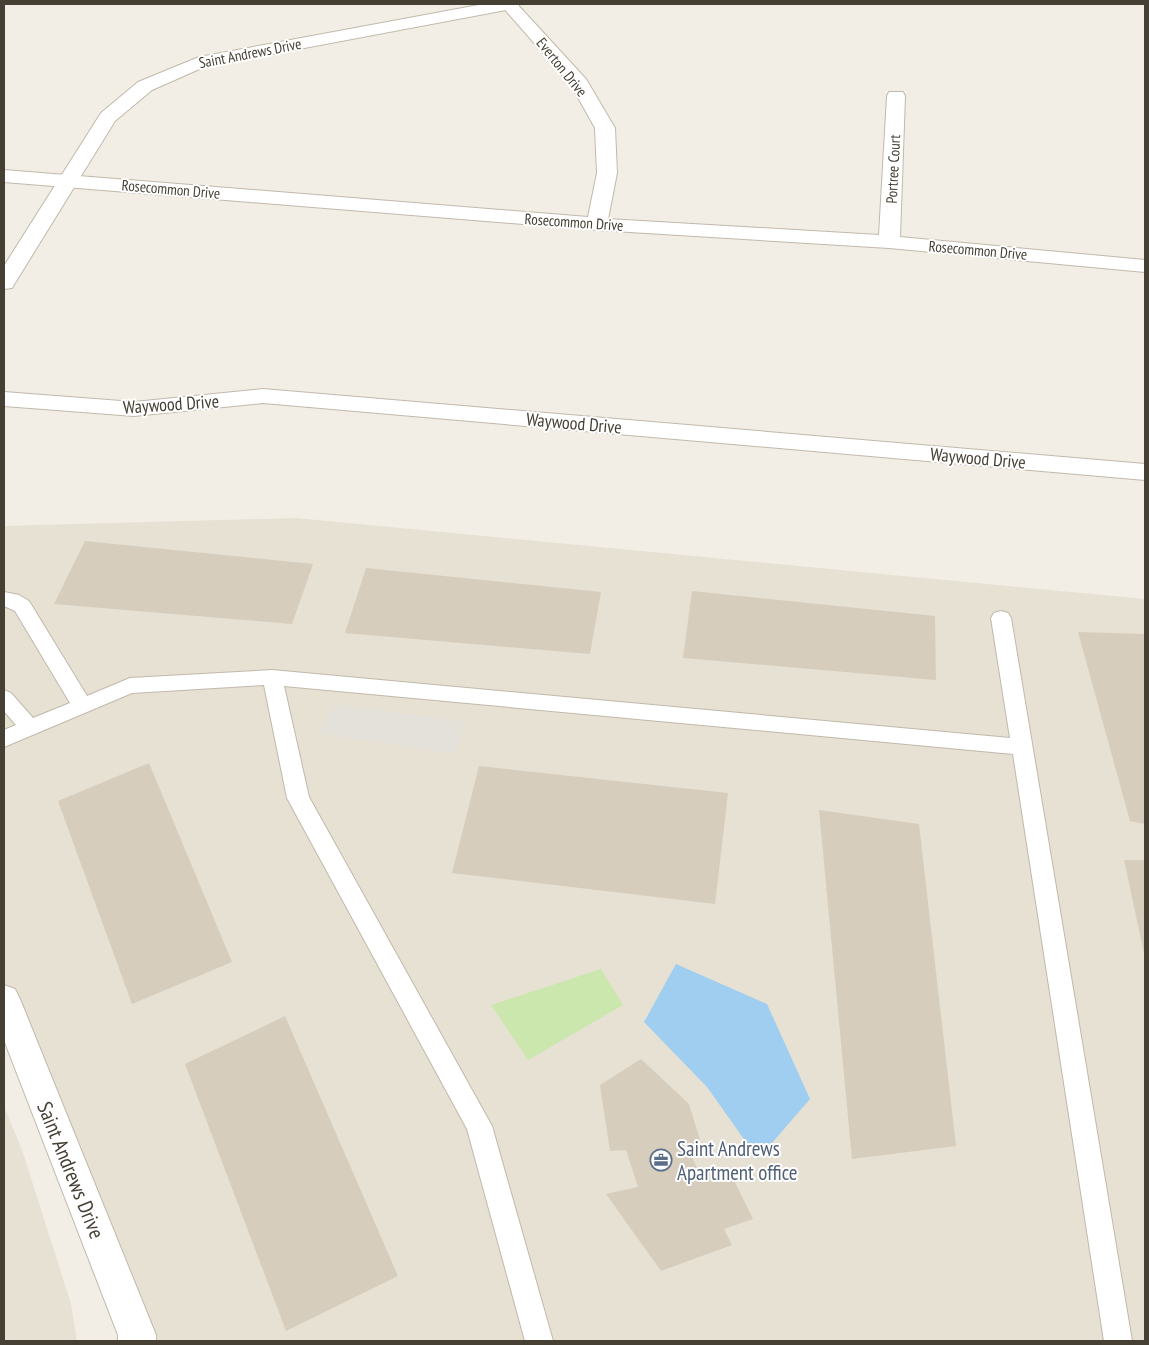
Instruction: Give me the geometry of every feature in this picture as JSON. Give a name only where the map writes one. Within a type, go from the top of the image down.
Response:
[{"type":"street","name":"Saint Andrews Drive","points":[[4,283],[108,117],[146,86],[199,62],[509,4]]},
{"type":"street","name":"Everton Drive","points":[[509,4],[579,83],[605,128],[607,173],[597,224]]},
{"type":"street","name":"Portree Court","points":[[889,242],[896,96]]},
{"type":"street","name":"Rosecommon Drive","points":[[4,176],[597,224],[889,242],[1145,266]]},
{"type":"street","name":"Waywood Drive","points":[[4,399],[134,409],[263,396],[1145,472]]},
{"type":"street","name":"Saint Andrews Drive","points":[[4,999],[133,1326],[137,1341]]},
{"type":"lane","points":[[4,600],[12,600],[22,606],[83,706]]},
{"type":"lane","points":[[1001,618],[1118,1341]]},
{"type":"lane","points":[[272,677],[298,798],[480,1126],[539,1341]]},
{"type":"lane","points":[[4,739],[130,686],[272,677],[1023,747]]},
{"type":"lane","points":[[4,698],[30,728]]},
{"type":"shaded area","points":[[296,518],[1145,599],[1145,1341],[137,1341],[137,1335],[4,999],[4,526]]},
{"type":"shaded area","points":[[336,704],[464,722],[456,754],[318,733]]},
{"type":"shaded area","points":[[4,1106],[23,1153],[71,1304],[77,1341],[4,1341]]},
{"type":"green space","points":[[601,969],[623,1005],[528,1060],[491,1005]]},
{"type":"water","points":[[676,964],[767,1004],[810,1099],[758,1159],[707,1087],[644,1022]]},
{"type":"building","points":[[85,541],[313,564],[292,624],[54,604]]},
{"type":"building","points":[[366,568],[601,592],[590,654],[345,633]]},
{"type":"building","points":[[692,591],[935,616],[936,680],[683,658]]},
{"type":"building","points":[[1078,632],[1145,634],[1145,824],[1130,821]]},
{"type":"building","points":[[149,763],[232,962],[132,1004],[58,801]]},
{"type":"building","points":[[479,766],[728,793],[715,904],[452,873]]},
{"type":"building","points":[[819,810],[919,824],[956,1146],[852,1159]]},
{"type":"building","points":[[1124,860],[1145,860],[1145,953],[1144,953]]},
{"type":"building","points":[[285,1016],[398,1276],[286,1331],[185,1064]]},
{"type":"building","name":"Saint Andrews Apartment office","points":[[641,1059],[689,1104],[700,1140],[690,1153],[700,1174],[728,1168],[753,1219],[724,1229],[732,1245],[661,1271],[606,1194],[638,1187],[626,1150],[610,1151],[600,1085]]},
{"type":"place","name":"Saint Andrews Apartment office","points":[[661,1160]]}]
